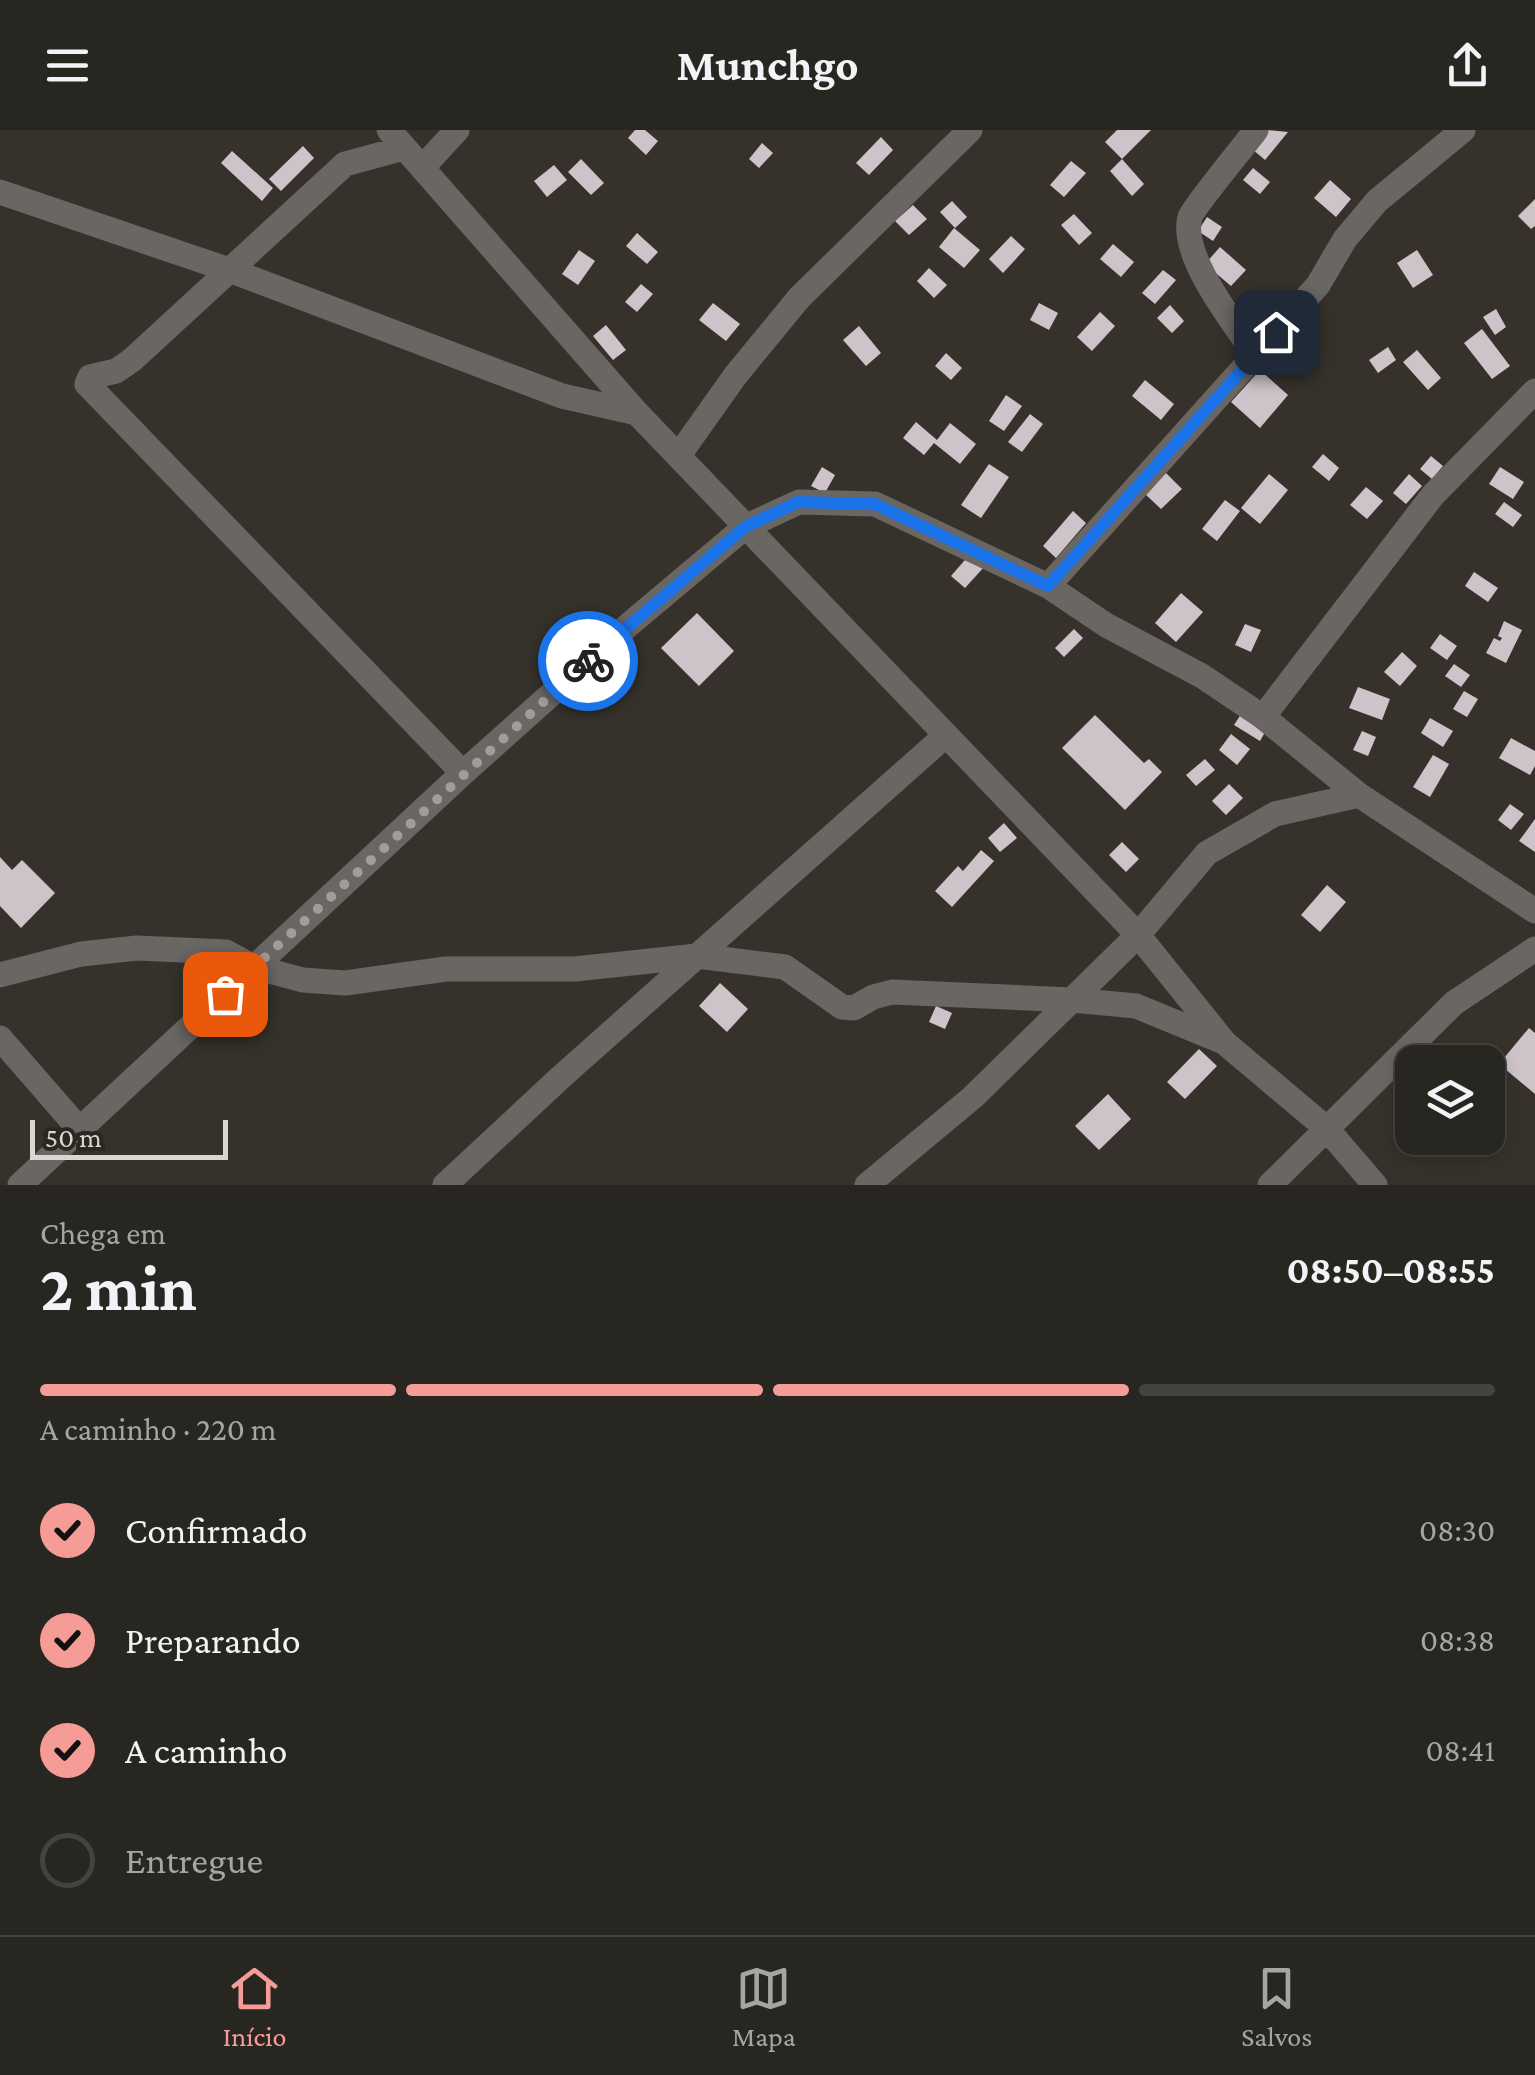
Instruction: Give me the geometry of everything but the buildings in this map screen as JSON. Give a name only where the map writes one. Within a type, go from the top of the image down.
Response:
[{"type":"street","points":[[422,168],[457,130]]},
{"type":"street","points":[[679,456],[799,298],[970,130]]},
{"type":"street","points":[[1256,130],[1190,216],[1190,244],[1205,278],[1256,356]]},
{"type":"street","points":[[1048,586],[1318,286],[1345,239],[1377,201],[1463,130]]},
{"type":"street","points":[[463,773],[87,384],[90,377],[116,371],[132,360],[345,164],[396,139],[637,413],[1138,935],[1225,1042],[1326,1128],[1375,1185]]},
{"type":"street","points":[[3,196],[232,271],[562,396],[637,413]]},
{"type":"street","points":[[1263,717],[1433,496],[1535,390]]},
{"type":"street","points":[[20,1185],[463,773],[745,527],[798,502],[875,504],[1048,586],[1106,625],[1202,676],[1263,717],[1359,794],[1535,911]]},
{"type":"street","points":[[445,1185],[945,736]]},
{"type":"street","points":[[868,1185],[973,1096],[1072,1000],[1138,935],[1207,854],[1274,814],[1359,794]]},
{"type":"street","points":[[0,975],[81,954],[138,948],[226,952],[254,967],[303,980],[345,982],[446,969],[575,969],[696,956],[785,967],[842,1007],[854,1008],[892,992],[1072,1000],[1136,1006],[1225,1042]]},
{"type":"street","points":[[1270,1185],[1454,1003],[1535,949]]},
{"type":"street","points":[[0,1038],[80,1130]]},
{"type":"way so far","points":[[225,994],[588,661]]},
{"type":"route","points":[[588,661],[745,527],[798,502],[875,504],[1048,586],[1276,332]]}]
